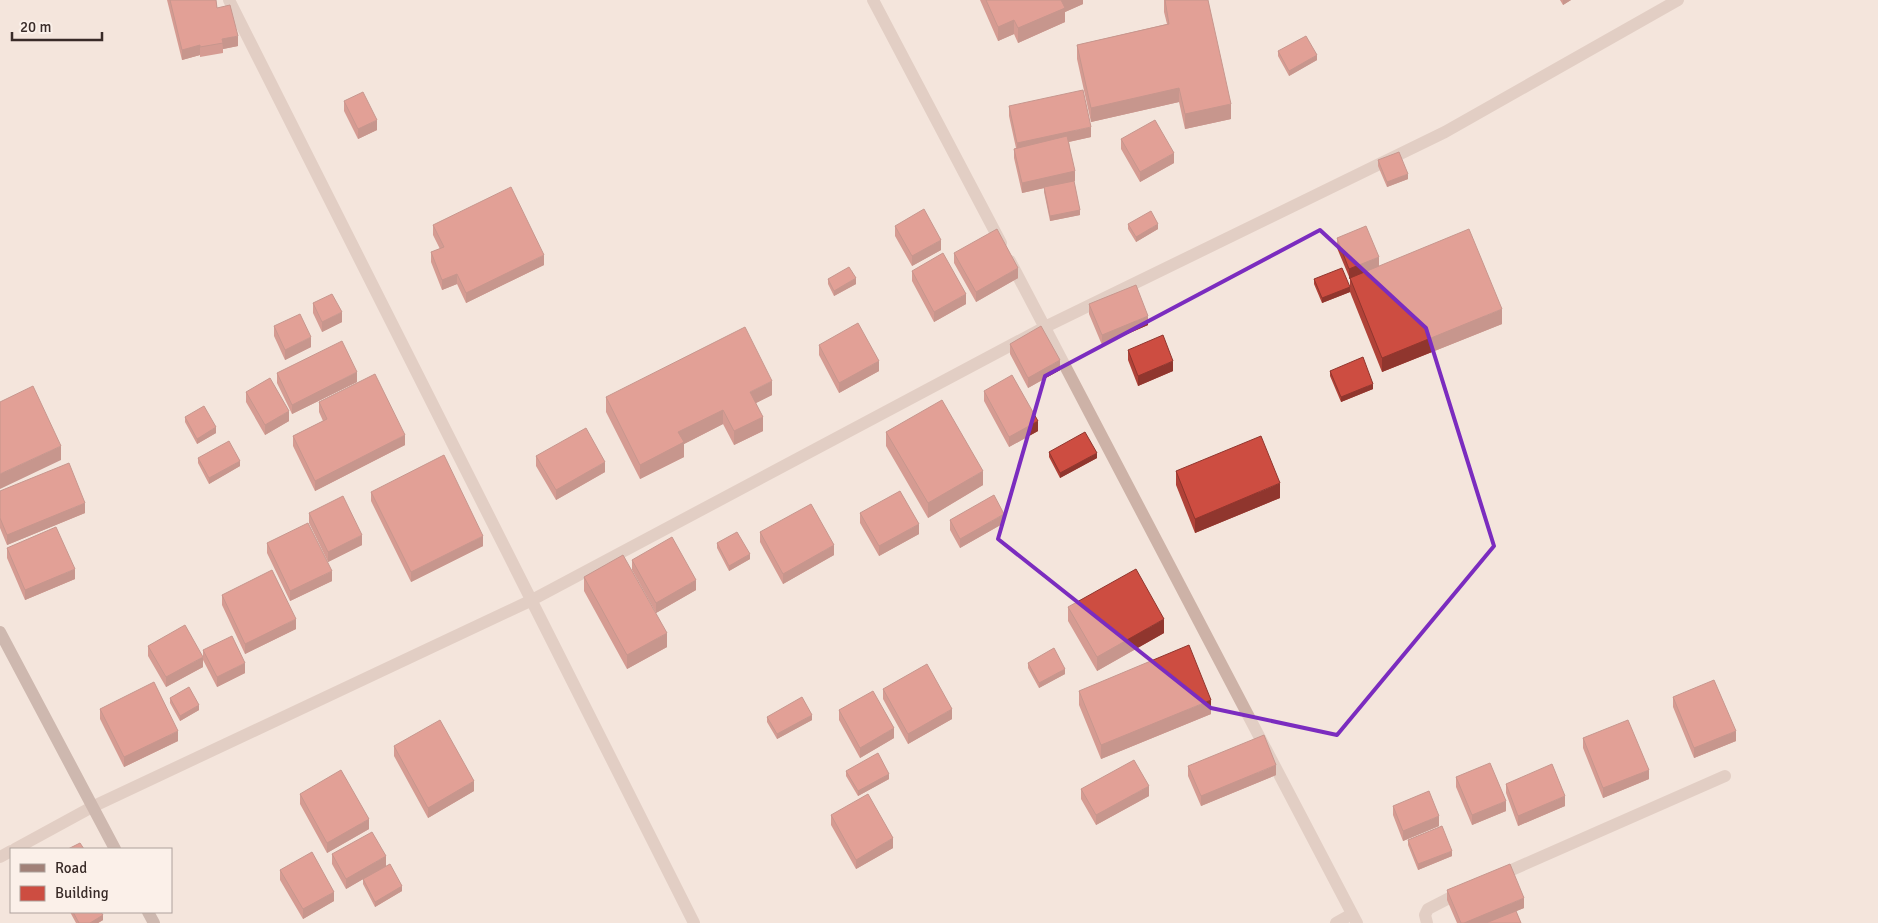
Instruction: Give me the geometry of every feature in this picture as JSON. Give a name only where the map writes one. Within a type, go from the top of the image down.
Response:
[{"type":"main road","points":[[0,632],[114,848]]},
{"type":"street","points":[[229,0],[530,601],[694,923]]},
{"type":"street","points":[[873,0],[1354,918],[1336,923]]},
{"type":"street","points":[[17,848],[92,808],[530,601],[1045,327],[1445,132],[1678,0]]},
{"type":"street","points":[[1427,923],[1426,912],[1431,906],[1725,776]]},
{"type":"highlighted area","points":[[1320,230],[1426,328],[1494,546],[1337,735],[1211,708],[998,539],[1045,376]]},
{"type":"building","points":[[170,0],[216,0],[217,8],[230,5],[238,36],[222,39],[223,43],[200,47],[200,45],[182,50]]},
{"type":"building","points":[[986,0],[1061,0],[1065,8],[1018,28],[1014,20],[998,27]]},
{"type":"building","points":[[1165,0],[1208,0],[1231,104],[1185,114],[1179,88],[1091,108],[1077,45],[1169,24]]},
{"type":"building","points":[[1306,36],[1317,55],[1289,71],[1278,51]]},
{"type":"building","points":[[1083,90],[1091,127],[1017,143],[1009,106]]},
{"type":"building","points":[[363,92],[377,120],[358,129],[344,101]]},
{"type":"building","points":[[1155,120],[1174,153],[1140,172],[1121,139]]},
{"type":"building","points":[[1067,136],[1075,171],[1022,183],[1014,149]]},
{"type":"building","points":[[1399,152],[1408,174],[1387,182],[1378,160]]},
{"type":"building","points":[[1074,181],[1080,210],[1050,216],[1044,187]]},
{"type":"building","points":[[511,187],[544,255],[466,293],[457,274],[442,280],[431,252],[444,247],[433,225]]},
{"type":"building","points":[[924,209],[941,240],[912,256],[895,226]]},
{"type":"building","points":[[1151,211],[1158,224],[1136,237],[1128,224]]},
{"type":"building","points":[[1366,226],[1379,257],[1349,269],[1337,238]]},
{"type":"building","points":[[997,229],[1018,268],[976,292],[954,253]]},
{"type":"building","points":[[1469,229],[1502,309],[1382,358],[1350,278]]},
{"type":"building","points":[[943,253],[966,294],[934,312],[912,271]]},
{"type":"building","points":[[849,267],[856,278],[834,291],[828,279]]},
{"type":"building","points":[[1342,268],[1350,287],[1322,298],[1314,279]]},
{"type":"building","points":[[1136,285],[1148,316],[1102,335],[1089,304]]},
{"type":"building","points":[[332,294],[342,312],[322,322],[313,303]]},
{"type":"building","points":[[300,314],[311,337],[285,350],[274,326]]},
{"type":"building","points":[[858,323],[879,361],[839,383],[819,345]]},
{"type":"building","points":[[1041,326],[1060,360],[1028,378],[1010,344]]},
{"type":"building","points":[[745,327],[772,381],[750,392],[763,417],[734,431],[723,410],[678,432],[684,442],[640,465],[606,397]]},
{"type":"building","points":[[1163,335],[1173,361],[1138,376],[1128,350]]},
{"type":"building","points":[[342,341],[357,372],[292,405],[277,373]]},
{"type":"building","points":[[1363,357],[1373,384],[1341,397],[1330,371]]},
{"type":"building","points":[[375,374],[405,435],[315,481],[293,436],[327,419],[319,402]]},
{"type":"building","points":[[1012,375],[1038,421],[1009,437],[984,391]]},
{"type":"building","points":[[270,378],[289,411],[265,425],[246,392]]},
{"type":"building","points":[[33,386],[61,446],[0,474],[0,402]]},
{"type":"building","points":[[942,400],[983,471],[928,503],[886,432]]},
{"type":"building","points":[[204,406],[216,427],[197,439],[185,417]]},
{"type":"building","points":[[586,428],[605,462],[556,490],[536,456]]},
{"type":"building","points":[[1085,432],[1097,453],[1060,473],[1049,452]]},
{"type":"building","points":[[1261,436],[1280,483],[1195,519],[1176,471]]},
{"type":"building","points":[[229,441],[240,461],[209,478],[198,458]]},
{"type":"building","points":[[444,455],[483,536],[411,572],[371,492]]},
{"type":"building","points":[[69,463],[85,503],[7,535],[0,518],[0,491]]},
{"type":"building","points":[[900,491],[919,524],[879,546],[860,513]]},
{"type":"building","points":[[994,495],[1004,514],[960,539],[950,520]]},
{"type":"building","points":[[343,496],[362,535],[328,552],[309,513]]},
{"type":"building","points":[[811,504],[834,545],[783,574],[760,532]]},
{"type":"building","points":[[308,523],[332,571],[290,591],[267,543]]},
{"type":"building","points":[[56,527],[75,569],[25,590],[7,548]]},
{"type":"building","points":[[737,532],[750,554],[729,566],[717,543]]},
{"type":"building","points":[[672,537],[696,580],[656,603],[632,560]]},
{"type":"building","points":[[623,555],[667,633],[627,655],[584,577]]},
{"type":"building","points":[[1136,569],[1164,619],[1097,657],[1068,607]]},
{"type":"building","points":[[272,570],[296,619],[245,644],[222,595]]},
{"type":"building","points":[[185,625],[203,657],[166,677],[148,646]]},
{"type":"building","points":[[232,636],[245,663],[217,677],[203,650]]},
{"type":"building","points":[[1189,645],[1211,700],[1101,745],[1079,691]]},
{"type":"building","points":[[1054,648],[1065,669],[1039,683],[1028,663]]},
{"type":"building","points":[[927,664],[952,709],[908,734],[883,689]]},
{"type":"building","points":[[1714,680],[1736,731],[1694,748],[1673,697]]},
{"type":"building","points":[[154,682],[178,731],[124,757],[100,709]]},
{"type":"building","points":[[189,687],[199,705],[180,716],[170,698]]},
{"type":"building","points":[[873,691],[894,728],[860,748],[839,710]]},
{"type":"building","points":[[802,697],[812,715],[777,734],[767,717]]},
{"type":"building","points":[[440,720],[474,781],[428,808],[394,746]]},
{"type":"building","points":[[1628,720],[1649,770],[1603,788],[1583,738]]},
{"type":"building","points":[[1264,735],[1276,765],[1201,796],[1188,766]]},
{"type":"building","points":[[878,753],[889,774],[858,791],[846,771]]},
{"type":"building","points":[[1134,760],[1149,786],[1096,815],[1081,789]]},
{"type":"building","points":[[1490,763],[1506,801],[1472,815],[1456,777]]},
{"type":"building","points":[[1552,764],[1565,796],[1518,816],[1506,784]]},
{"type":"building","points":[[341,770],[369,819],[327,843],[300,794]]},
{"type":"building","points":[[1429,791],[1439,816],[1403,831],[1393,806]]},
{"type":"building","points":[[868,794],[893,838],[856,860],[831,815]]},
{"type":"building","points":[[1442,826],[1452,851],[1418,864],[1408,840]]},
{"type":"building","points":[[372,832],[386,856],[346,879],[332,854]]},
{"type":"building","points":[[80,843],[83,848],[70,848]]},
{"type":"building","points":[[312,852],[334,892],[303,909],[280,870]]},
{"type":"building","points":[[390,864],[402,886],[375,902],[363,879]]},
{"type":"building","points":[[1510,864],[1524,898],[1461,923],[1447,890]]},
{"type":"building","points":[[1516,911],[1521,923],[1486,923]]},
{"type":"building","points":[[74,913],[102,913],[103,915],[90,923],[79,923]]}]
